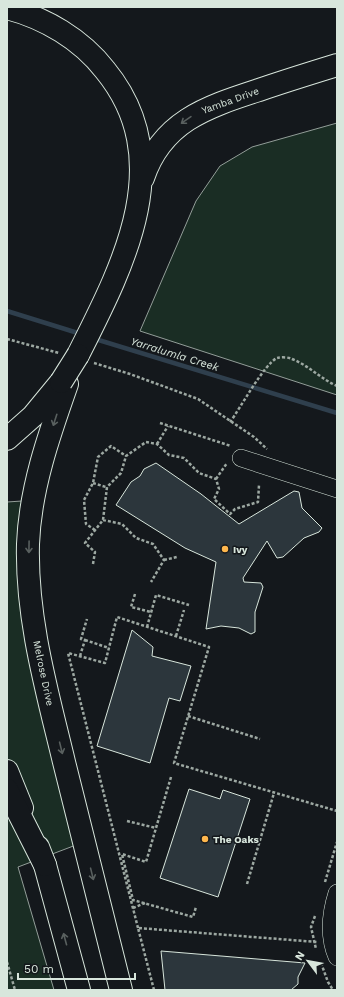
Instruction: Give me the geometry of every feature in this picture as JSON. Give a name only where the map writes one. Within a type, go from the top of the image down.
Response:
[{"type":"main road","points":[[7,8],[44,22],[71,38],[94,57],[110,76],[128,106],[137,134],[142,167],[139,192],[130,237],[107,298],[64,383],[33,416],[7,439]]},
{"type":"main road","name":"Yamba Drive","points":[[139,192],[145,172],[156,152],[170,134],[189,117],[219,102],[337,65]]},
{"type":"main road","name":"Melrose Drive","points":[[64,383],[34,494],[28,544],[30,594],[39,654],[51,710],[121,990]]},
{"type":"main road","points":[[7,771],[45,865],[79,990]]},
{"type":"main road","points":[[7,790],[45,865]]},
{"type":"street","points":[[239,453],[337,489]]},
{"type":"street","points":[[334,950],[331,922],[337,893]]},
{"type":"path","points":[[7,340],[77,357],[130,374],[198,399],[254,437],[268,450]]},
{"type":"path","points":[[230,422],[264,371],[270,363],[277,358],[282,357],[292,359],[337,386]]},
{"type":"path","points":[[160,424],[239,453]]},
{"type":"path","points":[[157,444],[168,426]]},
{"type":"path","points":[[93,564],[95,552],[85,543],[103,520],[107,486],[121,473],[126,456],[146,442],[157,444],[169,454],[184,458],[199,472],[216,479],[219,489],[214,499],[230,514],[235,509],[258,502],[259,485]]},
{"type":"path","points":[[95,530],[86,524],[84,500],[93,483],[98,457],[111,446],[126,456]]},
{"type":"path","points":[[93,483],[107,486]]},
{"type":"path","points":[[103,520],[122,524],[136,538],[153,544],[164,560]]},
{"type":"path","points":[[151,582],[164,560],[177,557]]},
{"type":"path","points":[[135,594],[132,607],[151,612]]},
{"type":"path","points":[[147,627],[156,595],[189,605]]},
{"type":"path","points":[[176,636],[184,610]]},
{"type":"path","points":[[154,990],[68,653],[105,663],[117,617],[209,647],[174,763],[337,811]]},
{"type":"path","points":[[87,619],[81,639],[109,648]]},
{"type":"path","points":[[80,656],[85,640]]},
{"type":"path","points":[[188,716],[260,739]]},
{"type":"path","points":[[171,777],[146,862],[122,854],[133,900],[193,917],[196,907]]},
{"type":"path","points":[[246,884],[274,792]]},
{"type":"path","points":[[127,821],[156,828]]},
{"type":"path","points":[[133,908],[145,903]]},
{"type":"path","points":[[138,928],[334,950]]},
{"type":"path","points":[[7,962],[15,990]]},
{"type":"green space","points":[[337,123],[337,395],[140,331],[196,201],[220,166],[252,147]]},
{"type":"green space","points":[[22,501],[76,845],[18,867],[54,990],[7,990],[7,502]]},
{"type":"building","name":"Ivy","points":[[156,463],[201,494],[239,524],[294,491],[299,492],[302,508],[322,528],[319,532],[304,538],[283,557],[277,558],[267,541],[243,578],[244,582],[261,583],[263,587],[255,612],[255,632],[251,634],[239,628],[221,626],[206,629],[216,562],[185,548],[116,505],[131,482],[140,476],[144,469]]},
{"type":"building","points":[[132,630],[153,647],[152,656],[191,666],[180,701],[169,698],[150,763],[97,746]]},
{"type":"building","name":"The Oaks","points":[[189,789],[220,799],[223,790],[250,799],[218,897],[160,878]]},
{"type":"building","points":[[161,951],[305,963],[298,977],[298,984],[291,990],[165,990]]},
{"type":"waterway","name":"Yarralumla Creek","points":[[7,311],[81,334]]},
{"type":"waterway","name":"Yarralumla Creek","points":[[92,338],[337,413]]},
{"type":"place","name":"Ivy","points":[[225,549]]},
{"type":"place","name":"The Oaks","points":[[205,839]]}]
